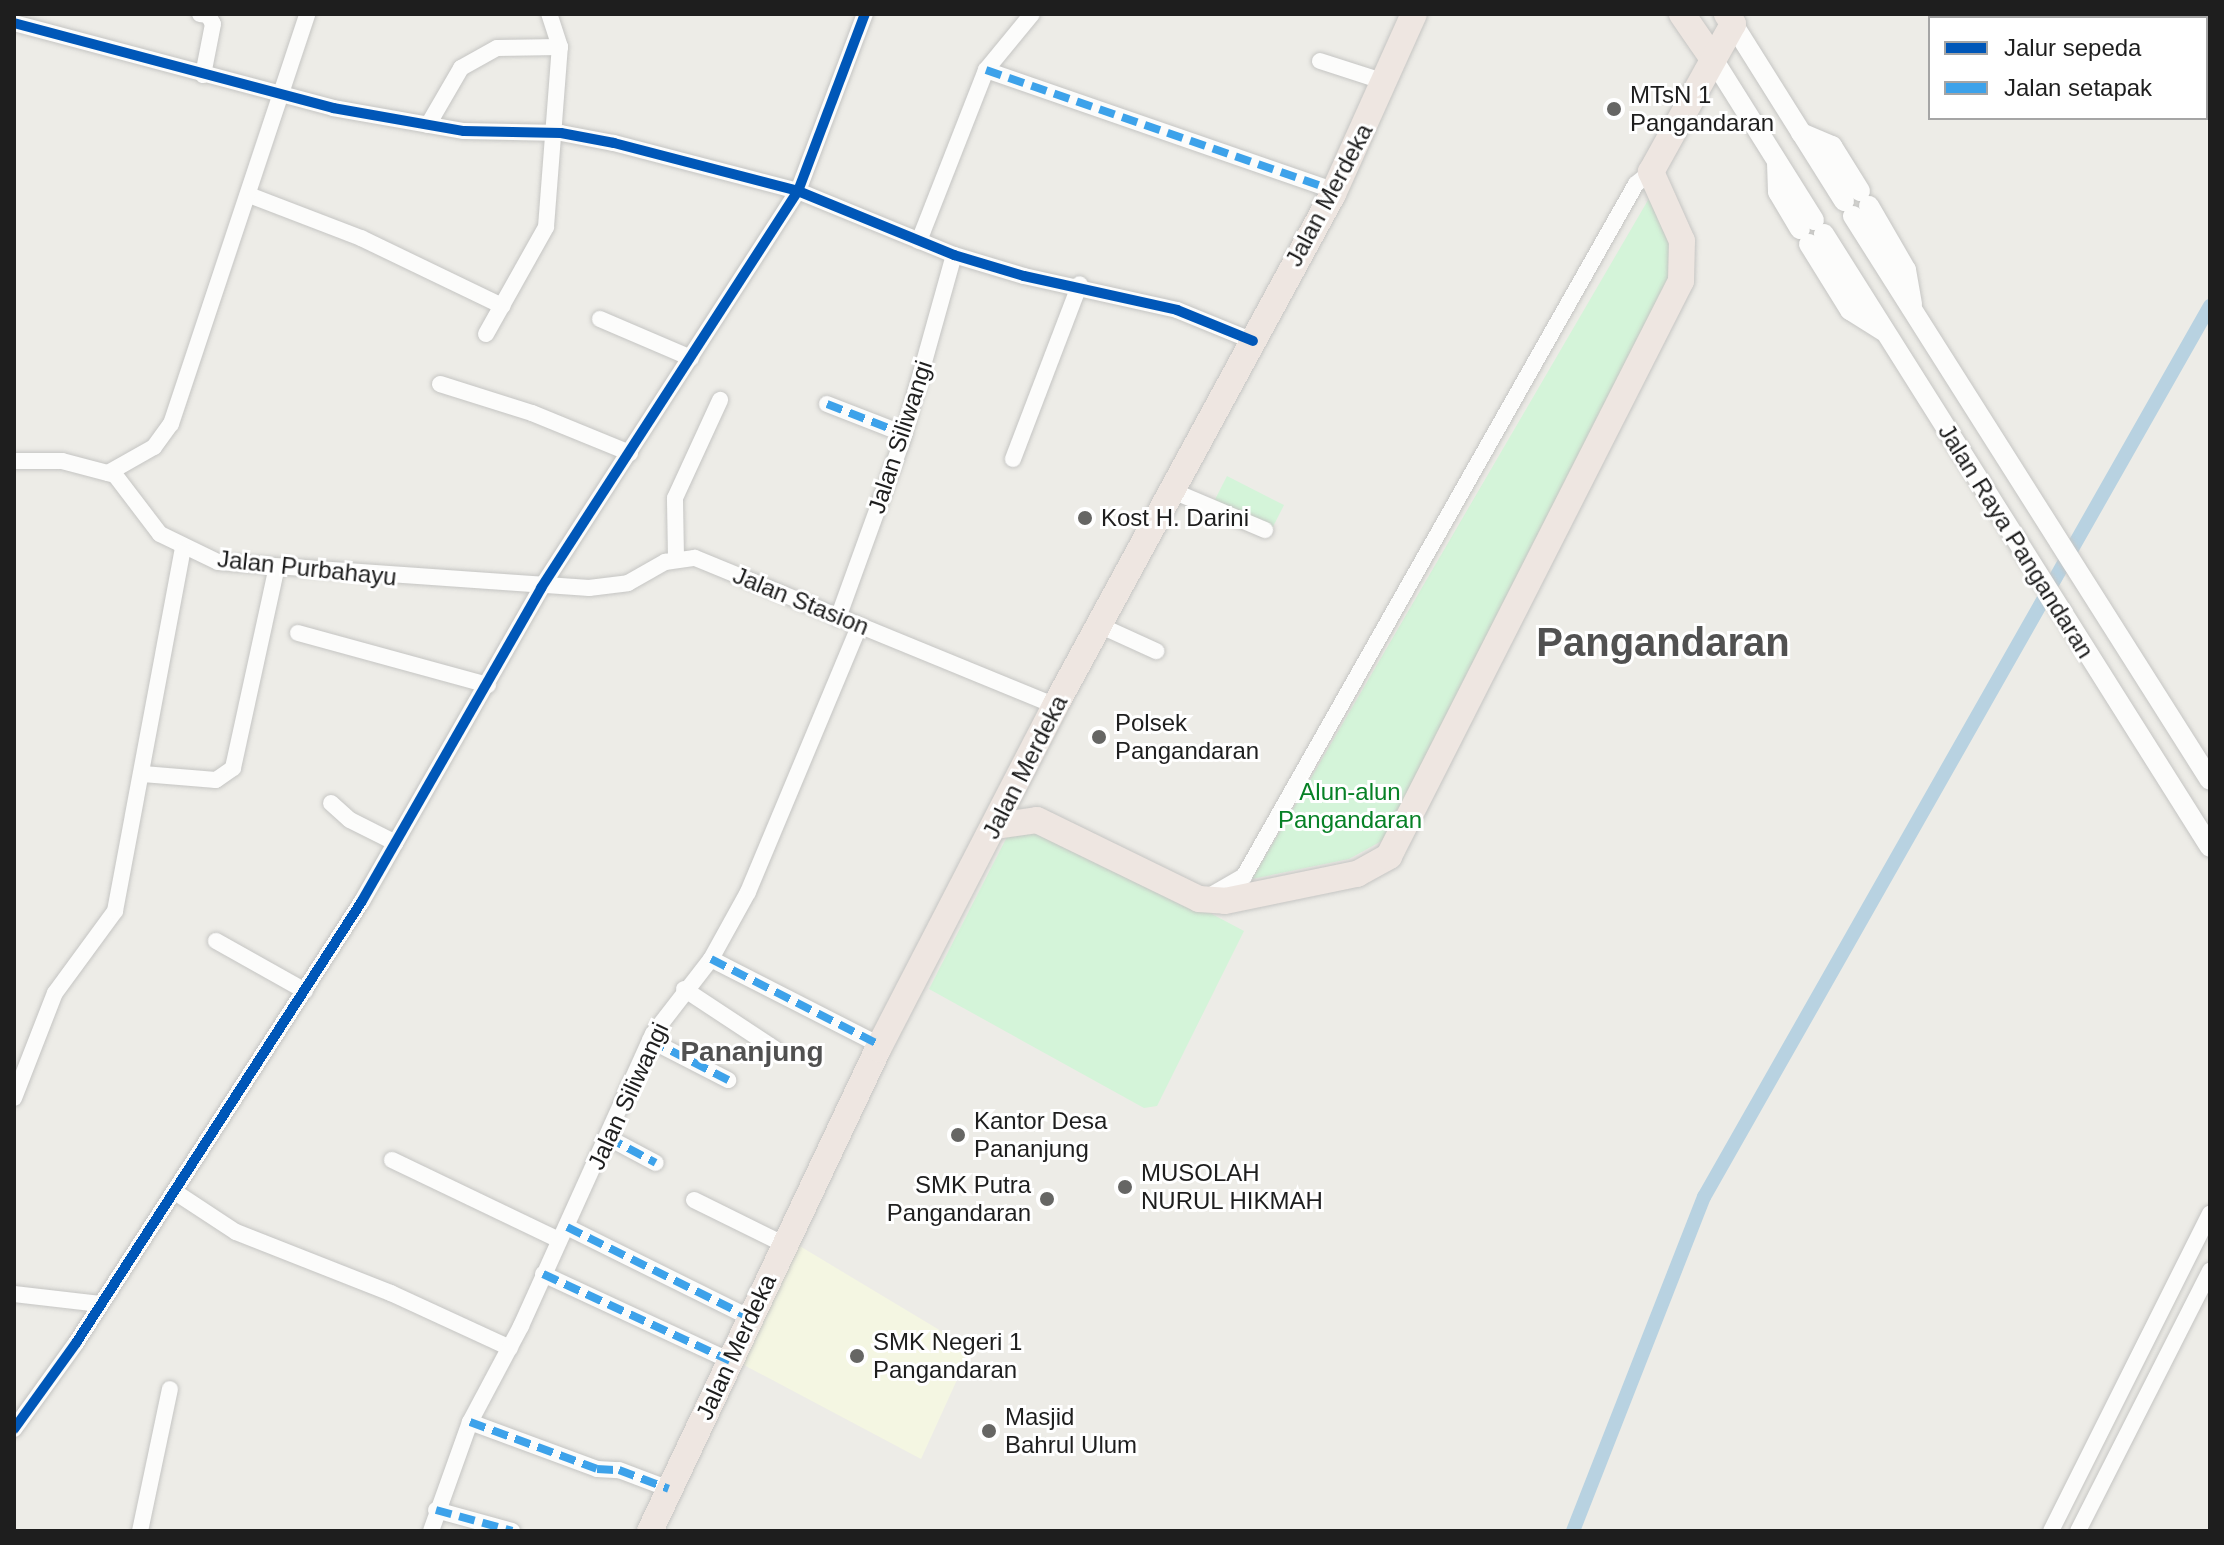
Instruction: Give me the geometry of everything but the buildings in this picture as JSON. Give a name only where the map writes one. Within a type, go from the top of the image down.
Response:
[{"type":"highway","name":"Jalan Merdeka","points":[[650,1530],[880,1045],[996,826],[1055,706],[1333,190],[1414,14]]},
{"type":"highway","points":[[1682,14],[1713,59]]},
{"type":"highway","points":[[996,826],[1037,820],[1199,899],[1225,901],[1377,868],[1403,837],[1681,281],[1682,241],[1651,172],[1713,59],[1730,19]]},
{"type":"highway","points":[[1021,771],[1025,795],[1037,820]]},
{"type":"street","points":[[200,14],[208,15],[213,24],[203,75]]},
{"type":"street","points":[[108,473],[154,447],[167,432],[283,95],[307,14]]},
{"type":"street","points":[[486,334],[546,227],[556,134],[549,14]]},
{"type":"street","points":[[14,1429],[175,1192],[305,991],[396,843],[541,588],[798,191],[865,14]]},
{"type":"street","points":[[919,241],[986,70],[1032,14]]},
{"type":"street","name":"Jalan Raya Pangandaran","points":[[1730,19],[1801,133],[1832,146],[1856,204],[1908,274],[1913,310],[2210,780]]},
{"type":"street","points":[[14,23],[283,95],[428,125],[500,135],[556,134],[614,143],[798,191],[954,255],[1024,276],[1080,284],[1177,310],[1253,341]]},
{"type":"street","points":[[428,125],[461,68],[497,48],[553,47]]},
{"type":"street","name":"Jalan Raya Pangandaran","points":[[1713,59],[1776,159],[1780,196],[1812,232],[1850,310],[1883,331],[2210,847]]},
{"type":"street","points":[[1320,61],[1385,82]]},
{"type":"street","points":[[986,70],[1333,190]]},
{"type":"street","points":[[1199,899],[1244,876],[1636,184],[1651,172]]},
{"type":"street","points":[[249,195],[361,238],[502,306]]},
{"type":"street","name":"Jalan Siliwangi","points":[[838,618],[904,434],[954,255]]},
{"type":"street","points":[[1013,459],[1080,284]]},
{"type":"street","points":[[600,319],[691,358]]},
{"type":"street","points":[[440,384],[532,413],[630,453]]},
{"type":"street","points":[[541,588],[611,587],[646,576],[676,558],[675,498],[720,400]]},
{"type":"street","points":[[827,404],[904,434]]},
{"type":"street","name":"Jalan Purbahayu","points":[[14,461],[62,461],[108,473],[126,485],[160,534],[183,549],[218,562],[541,588]]},
{"type":"street","points":[[1173,491],[1265,530]]},
{"type":"street","points":[[14,1098],[55,993],[111,920],[143,774],[183,549]]},
{"type":"street","name":"Jalan Stasion","points":[[676,558],[695,558],[1055,706]]},
{"type":"street","points":[[143,774],[216,780],[233,768],[277,567]]},
{"type":"street","points":[[1099,625],[1156,651]]},
{"type":"street","name":"Jalan Siliwangi","points":[[431,1531],[470,1422],[510,1348],[650,1040],[684,989],[711,959],[748,892],[859,626]]},
{"type":"street","points":[[298,633],[488,685]]},
{"type":"street","points":[[331,803],[350,820],[396,843]]},
{"type":"street","points":[[216,941],[305,991]]},
{"type":"street","points":[[711,959],[880,1045]]},
{"type":"street","points":[[684,989],[775,1049]]},
{"type":"street","points":[[650,1040],[728,1080]]},
{"type":"street","points":[[607,1137],[656,1163]]},
{"type":"street","points":[[392,1160],[750,1318]]},
{"type":"street","points":[[175,1192],[236,1232],[391,1293],[510,1348]]},
{"type":"street","points":[[694,1200],[785,1245]]},
{"type":"street","points":[[2051,1531],[2210,1214]]},
{"type":"street","points":[[2078,1531],[2210,1271]]},
{"type":"street","points":[[543,1274],[730,1361]]},
{"type":"street","points":[[14,1294],[100,1304]]},
{"type":"street","points":[[140,1531],[170,1389]]},
{"type":"street","points":[[470,1422],[597,1469],[619,1470],[669,1489]]},
{"type":"street","points":[[436,1510],[512,1531]]},
{"type":"shaded area","name":"SMK Negeri 1 Pangandaran","points":[[798,1245],[971,1349],[921,1459],[742,1364]]},
{"type":"green space","name":"Alun-alun Pangandaran","points":[[1651,195],[1675,249],[1671,273],[1387,838],[1349,859],[1252,879]]},
{"type":"green space","points":[[1227,476],[1284,505],[1272,529],[1215,500]]},
{"type":"green space","points":[[1021,826],[1163,888],[1244,931],[1157,1106],[1144,1108],[929,989],[1009,833]]},
{"type":"waterway","points":[[1573,1531],[1704,1197],[2210,306]]},
{"type":"marked path","points":[[986,70],[1333,190]]},
{"type":"marked path","points":[[827,404],[904,434]]},
{"type":"marked path","points":[[711,959],[880,1045]]},
{"type":"marked path","points":[[650,1040],[728,1080]]},
{"type":"marked path","points":[[607,1137],[656,1163]]},
{"type":"marked path","points":[[567,1227],[750,1318]]},
{"type":"marked path","points":[[543,1274],[730,1361]]},
{"type":"marked path","points":[[470,1422],[597,1469],[619,1470],[669,1489]]},
{"type":"marked path","points":[[436,1510],[512,1531]]},
{"type":"cycle path","points":[[14,1429],[76,1343],[362,901],[541,588],[798,191],[865,14]]},
{"type":"cycle path","points":[[14,23],[333,108],[464,131],[561,133],[614,143],[798,191],[954,255],[1024,276],[1177,310],[1253,341]]},
{"type":"place","name":"MTsN 1 Pangandaran","points":[[1614,109]]},
{"type":"place","name":"Kost H. Darini","points":[[1085,518]]},
{"type":"place","name":"Polsek Pangandaran","points":[[1099,737]]},
{"type":"place","name":"Kantor Desa Pananjung","points":[[958,1135]]},
{"type":"place","name":"MUSOLAH NURUL HIKMAH","points":[[1125,1187]]},
{"type":"place","name":"SMK Putra Pangandaran","points":[[1047,1199]]},
{"type":"place","name":"SMK Negeri 1 Pangandaran","points":[[857,1356]]},
{"type":"place","name":"Masjid Bahrul Ulum","points":[[989,1431]]},
{"type":"district","name":"Pangandaran","points":[[1663,642]]},
{"type":"district","name":"Pananjung","points":[[752,1052]]}]
